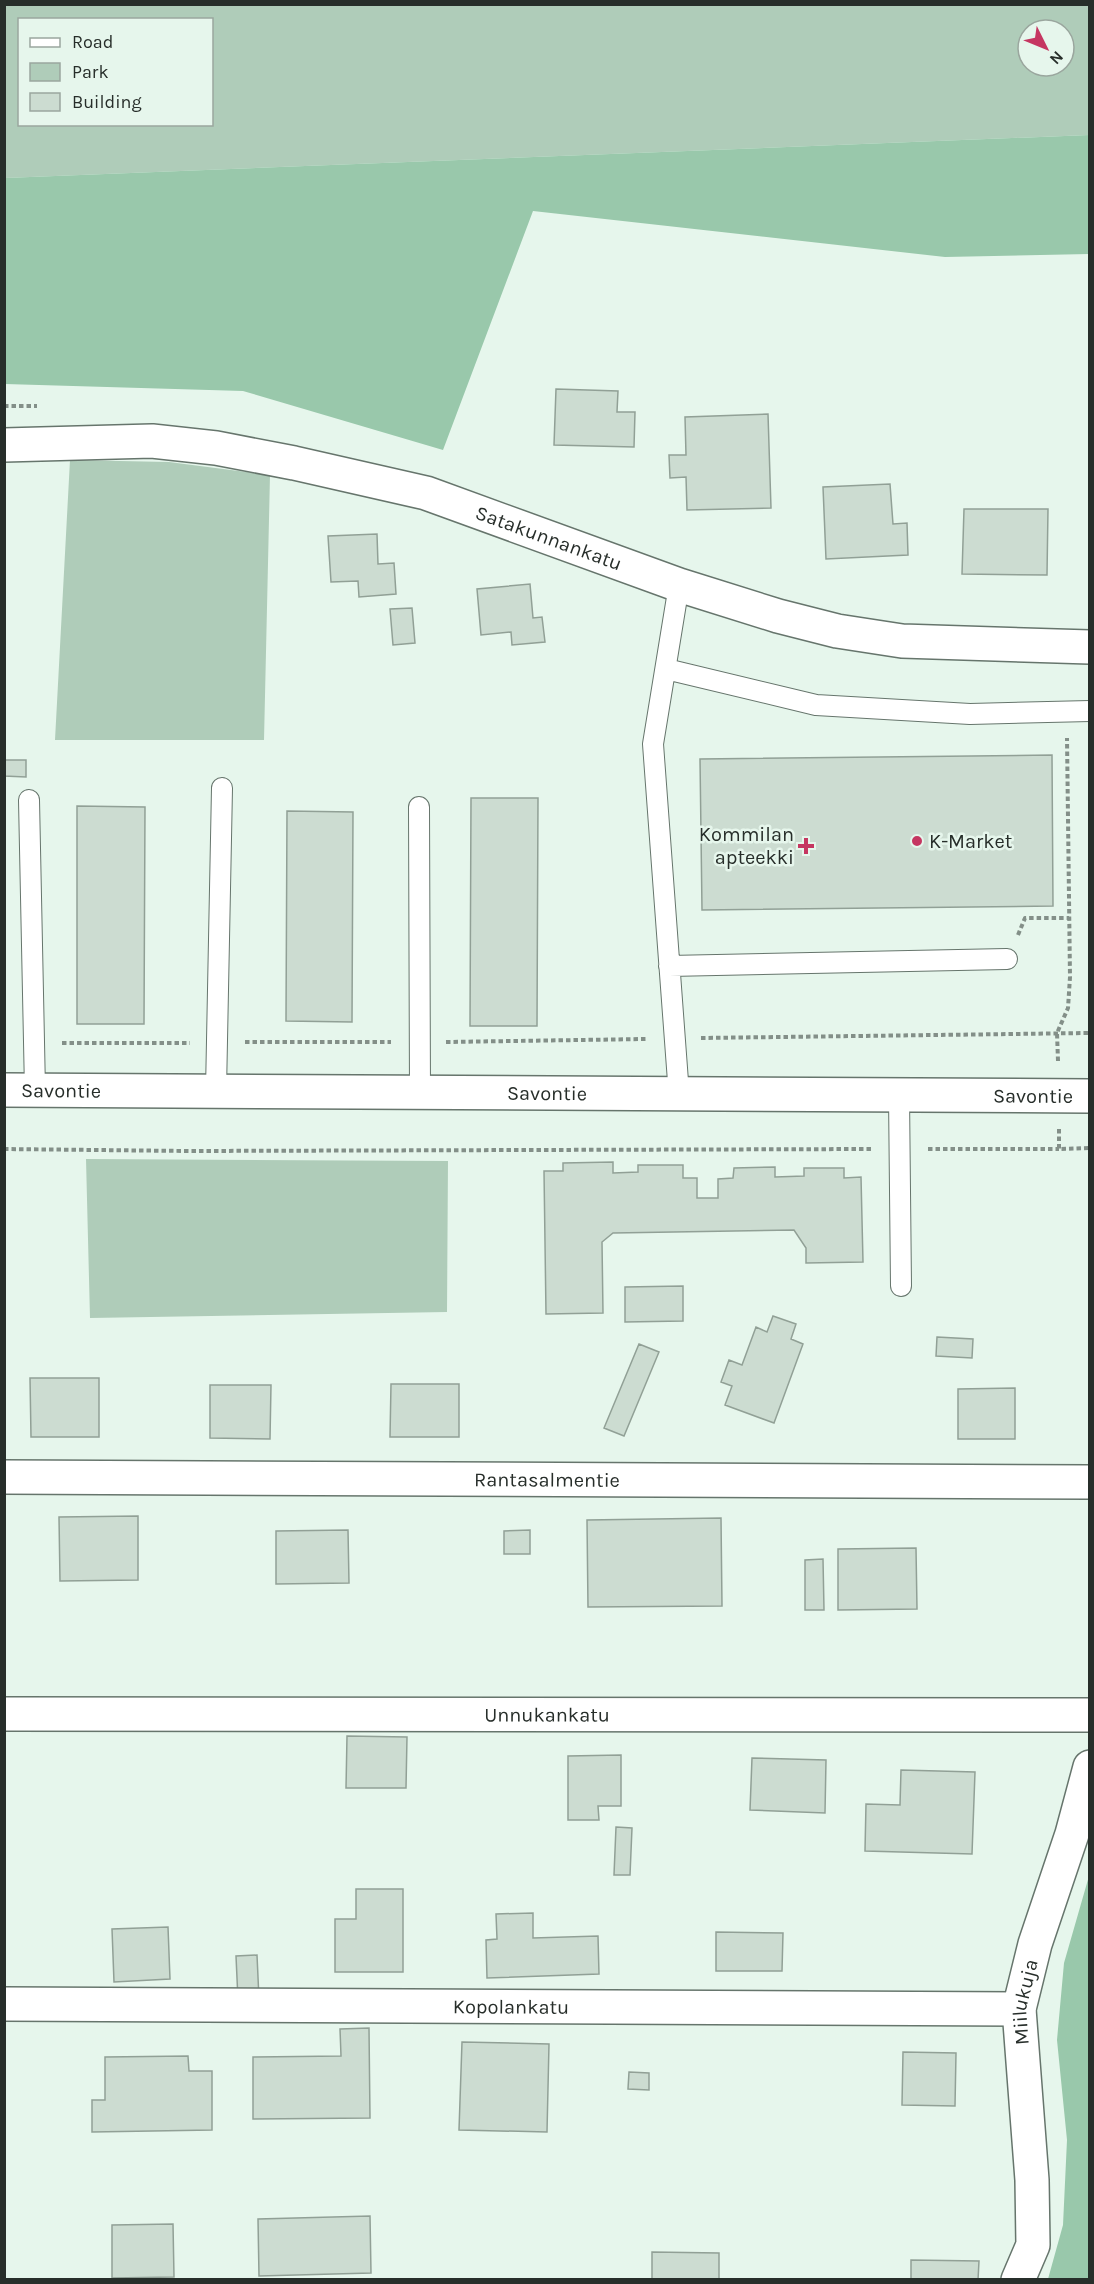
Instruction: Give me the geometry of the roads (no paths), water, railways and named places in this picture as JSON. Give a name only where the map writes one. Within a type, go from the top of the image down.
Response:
[{"type":"street","name":"Satakunnankatu","points":[[4,445],[152,441],[216,448],[426,493],[679,585],[778,616],[837,631],[880,638],[979,645],[1089,647]]},
{"type":"street","name":"Savontie","points":[[20,1090],[1074,1096]]},
{"type":"street","name":"Rantasalmentie","points":[[4,1477],[1089,1482]]},
{"type":"street","name":"Unnukankatu","points":[[4,1714],[1089,1715]]},
{"type":"street","name":"Miilukuja","points":[[1018,2280],[1033,2246],[1032,2180],[1019,2009],[1035,1944],[1072,1834],[1089,1767]]},
{"type":"street","name":"Kopolankatu","points":[[4,2004],[1019,2009]]},
{"type":"lane","points":[[679,585],[653,744],[679,1095]]},
{"type":"lane","points":[[666,669],[816,705],[970,714],[1089,711]]},
{"type":"lane","points":[[216,1091],[222,788]]},
{"type":"lane","points":[[20,1090],[34,1043],[29,800]]},
{"type":"lane","points":[[419,807],[420,1093]]},
{"type":"lane","points":[[669,966],[1007,959]]},
{"type":"lane","points":[[899,1095],[901,1286]]},
{"type":"place","name":"K-Market","points":[[917,841]]},
{"type":"place","name":"Kommilan apteekki","points":[[806,846]]}]
